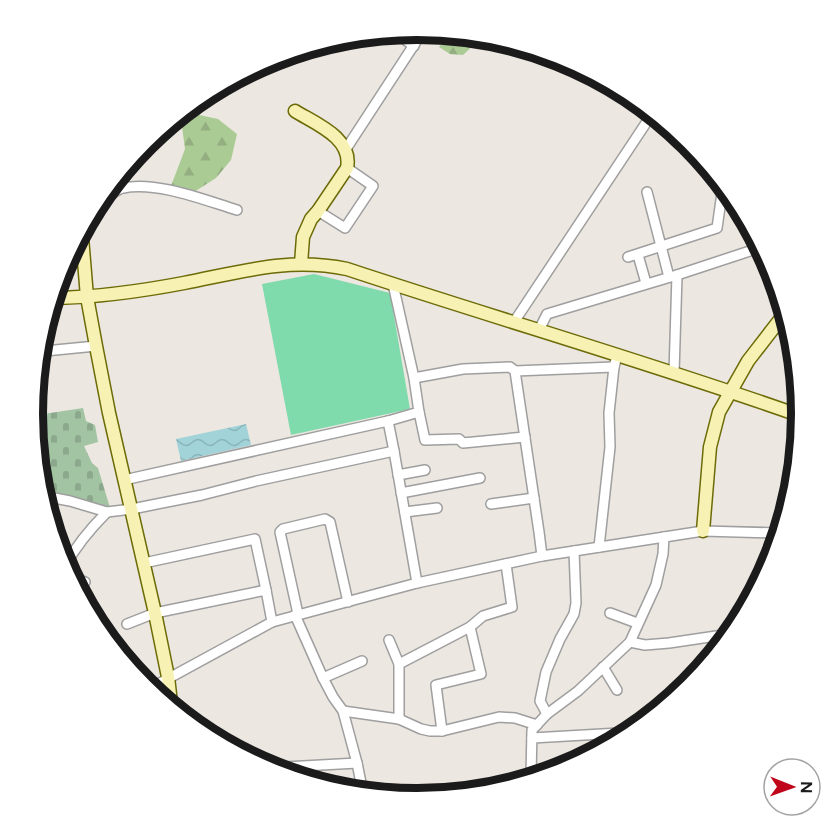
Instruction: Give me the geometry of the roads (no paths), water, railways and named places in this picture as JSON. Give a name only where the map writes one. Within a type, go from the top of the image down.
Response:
[{"type":"street","points":[[406,40],[414,46]]},
{"type":"street","points":[[346,149],[418,40]]},
{"type":"street","points":[[295,111],[336,136],[346,149],[349,160],[347,168],[311,219],[303,237],[302,264]]},
{"type":"street","points":[[513,322],[648,120]]},
{"type":"street","points":[[318,211],[345,228],[351,220],[373,186],[347,168]]},
{"type":"street","points":[[118,190],[135,187],[161,189],[237,210]]},
{"type":"street","points":[[647,192],[661,248],[673,276],[674,372]]},
{"type":"street","points":[[628,258],[717,228],[721,198]]},
{"type":"street","points":[[83,247],[87,297],[109,413],[144,563],[170,696]]},
{"type":"street","points":[[538,330],[547,314],[753,250]]},
{"type":"street","points":[[638,255],[646,283]]},
{"type":"street","points":[[62,298],[157,288],[255,268],[302,264],[332,266],[538,330],[615,361],[674,372],[791,412]]},
{"type":"street","points":[[393,284],[425,440],[459,439],[463,442],[525,437]]},
{"type":"street","points":[[703,531],[710,447],[719,412],[748,361],[779,321]]},
{"type":"street","points":[[49,351],[96,346]]},
{"type":"street","points":[[414,378],[463,369],[510,367],[515,370],[615,361]]},
{"type":"street","points":[[599,547],[610,447],[609,413],[615,361]]},
{"type":"street","points":[[515,370],[542,556]]},
{"type":"street","points":[[124,480],[388,421],[419,412]]},
{"type":"street","points":[[388,421],[417,583]]},
{"type":"street","points":[[53,498],[106,512],[132,509],[394,450]]},
{"type":"street","points":[[398,476],[425,470]]},
{"type":"street","points":[[401,493],[480,478]]},
{"type":"street","points":[[491,504],[534,498]]},
{"type":"street","points":[[405,512],[438,508]]},
{"type":"street","points":[[70,556],[106,512]]},
{"type":"street","points":[[348,602],[330,522],[325,519],[283,528],[280,532],[297,614],[323,678],[343,711],[361,784]]},
{"type":"street","points":[[158,684],[272,622],[417,583],[542,556],[703,531],[772,533]]},
{"type":"street","points":[[531,771],[532,730],[547,714],[578,691],[630,642],[656,585],[663,554],[664,537]]},
{"type":"street","points":[[144,563],[255,539],[272,622]]},
{"type":"street","points":[[547,714],[540,701],[546,672],[574,614],[576,603],[574,551]]},
{"type":"street","points":[[399,664],[471,627],[483,616],[512,607],[506,564]]},
{"type":"street","points":[[127,624],[155,614],[266,590]]},
{"type":"street","points":[[610,613],[637,623]]},
{"type":"street","points":[[442,731],[436,685],[480,674],[471,627]]},
{"type":"street","points":[[630,642],[645,645],[718,636]]},
{"type":"street","points":[[389,640],[399,664],[399,719]]},
{"type":"street","points":[[323,678],[362,661]]},
{"type":"street","points":[[603,668],[617,690]]},
{"type":"street","points":[[343,711],[399,719],[430,731],[442,731],[499,717],[515,718],[537,725]]},
{"type":"street","points":[[532,738],[611,733]]},
{"type":"street","points":[[291,767],[357,763]]},
{"type":"water","points":[[246,424],[251,445],[181,461],[176,439]]}]
